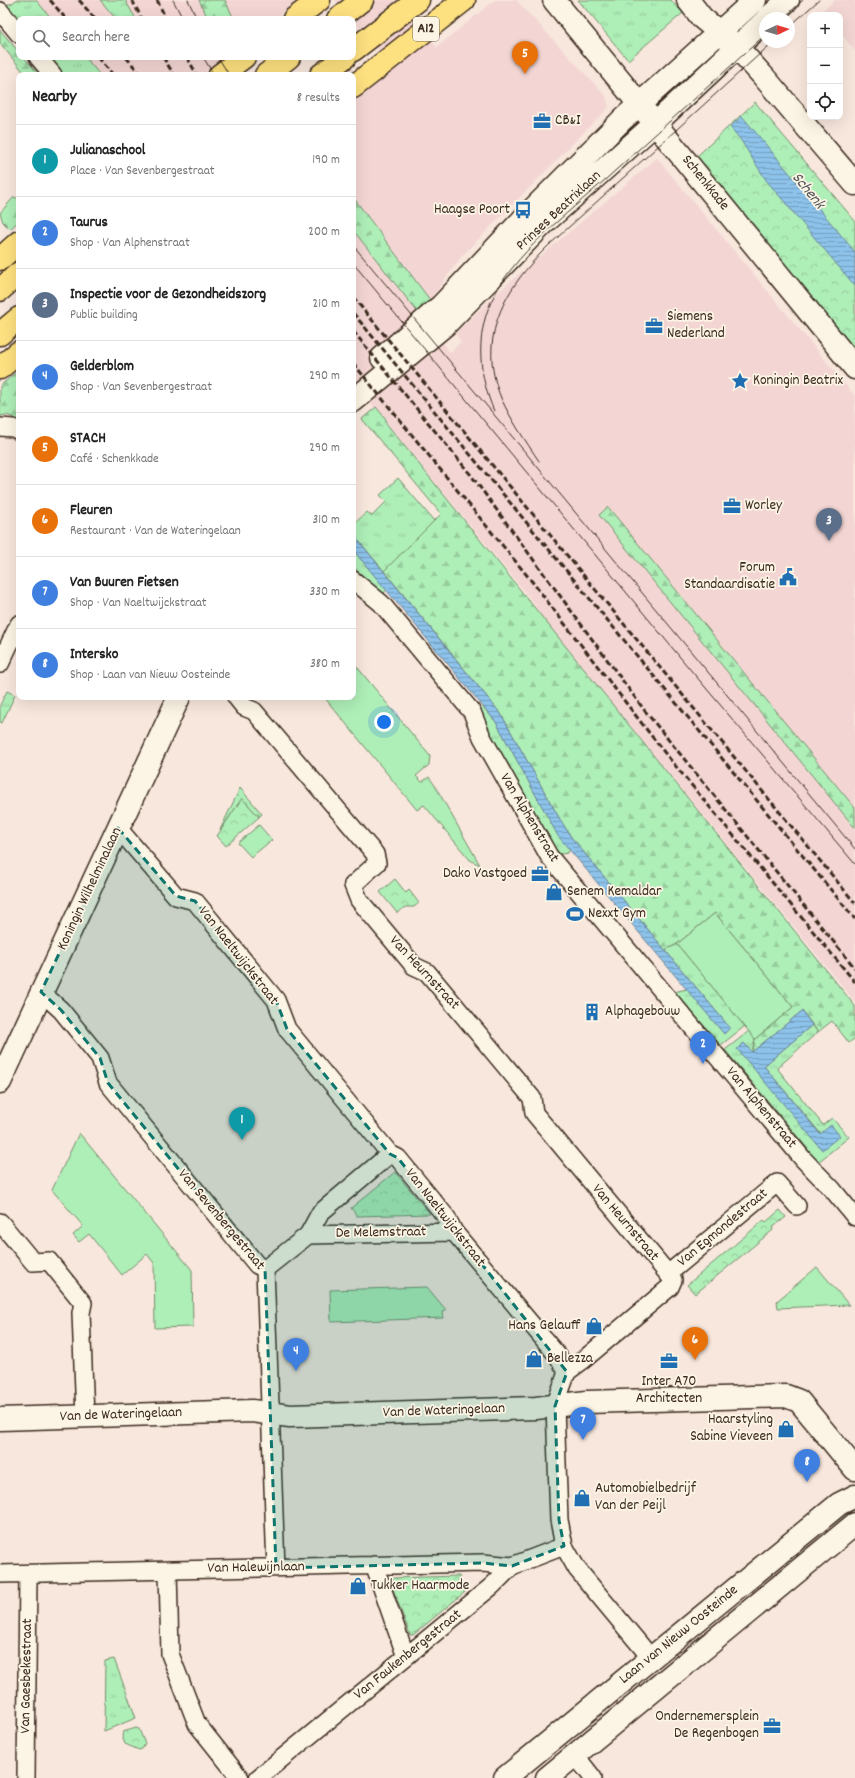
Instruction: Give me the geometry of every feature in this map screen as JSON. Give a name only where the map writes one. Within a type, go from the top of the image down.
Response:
[{"type":"main road","points":[[298,16],[319,0]]},
{"type":"main road","points":[[342,16],[362,0]]},
{"type":"main road","name":"A12","points":[[356,48],[418,0]]},
{"type":"main road","name":"A12","points":[[356,84],[464,0]]},
{"type":"main road","points":[[224,72],[240,60]]},
{"type":"main road","points":[[270,72],[285,60]]},
{"type":"main road","points":[[326,72],[341,60]]},
{"type":"main road","points":[[0,259],[16,245]]},
{"type":"main road","points":[[0,290],[16,277]]},
{"type":"main road","points":[[0,334],[16,321]]},
{"type":"main road","points":[[0,368],[16,355]]},
{"type":"street","name":"Schenkkade","points":[[554,0],[855,368]]},
{"type":"street","points":[[688,0],[702,18],[736,46],[855,184]]},
{"type":"street","name":"Prinses Beatrixlaan","points":[[356,380],[441,306],[532,209],[640,104],[755,0]]},
{"type":"street","points":[[775,12],[788,0]]},
{"type":"street","points":[[0,11],[16,30]]},
{"type":"street","name":"Prinses Beatrixlaan","points":[[356,398],[445,324],[543,224],[656,123],[759,25]]},
{"type":"street","points":[[40,60],[50,72]]},
{"type":"street","points":[[0,427],[16,430]]},
{"type":"street","name":"Van Alphenstraat","points":[[356,582],[381,603],[472,712],[482,738],[549,856],[813,1171],[833,1190],[855,1217]]},
{"type":"street","points":[[0,664],[16,630]]},
{"type":"street","name":"Koningin Wilhelminalaan","points":[[0,1082],[178,700]]},
{"type":"street","name":"Van Heurnstraat","points":[[238,700],[244,707],[254,711],[375,854],[377,863],[353,884],[359,900],[414,966],[427,972],[532,1098],[534,1112],[668,1274]]},
{"type":"street","name":"Van Naeltwijckstraat","points":[[118,828],[176,896],[195,901],[276,1000],[287,1029],[390,1154],[398,1158],[408,1170],[447,1218],[454,1232],[558,1356],[567,1372]]},
{"type":"street","name":"Van Sevenbergestraat","points":[[41,992],[61,1010],[100,1058],[108,1082],[258,1265],[265,1270],[276,1568]]},
{"type":"street","points":[[265,1270],[308,1235],[320,1213],[390,1154]]},
{"type":"street","name":"Van Egmondestraat","points":[[567,1372],[670,1287],[672,1280],[668,1274],[778,1183],[797,1206]]},
{"type":"street","points":[[0,1222],[34,1262],[49,1261],[83,1303],[81,1313],[85,1417]]},
{"type":"street","name":"De Melemstraat","points":[[308,1235],[454,1232]]},
{"type":"street","points":[[567,1372],[555,1406],[559,1520],[564,1546],[577,1569],[651,1658]]},
{"type":"street","name":"Van de Wateringelaan","points":[[0,1419],[252,1411],[298,1416],[536,1408],[587,1402],[786,1396],[798,1400],[855,1469]]},
{"type":"street","name":"Laan van Nieuw Oosteinde","points":[[505,1778],[839,1504],[855,1496]]},
{"type":"street","name":"Laan van Nieuw Oosteinde","points":[[547,1778],[855,1524]]},
{"type":"street","name":"Van Faukenbergestraat","points":[[258,1778],[492,1586],[512,1566],[564,1546]]},
{"type":"street","name":"Van Halewijnlaan","points":[[0,1574],[483,1563],[512,1566]]},
{"type":"street","points":[[374,1565],[406,1656]]},
{"type":"street","points":[[168,1570],[170,1654],[197,1724],[240,1778]]},
{"type":"street","name":"Van Gaesbekestraat","points":[[26,1778],[28,1574]]},
{"type":"street","points":[[575,1756],[593,1778]]},
{"type":"highlighted area","points":[[118,828],[176,896],[195,901],[276,1000],[287,1029],[390,1154],[398,1158],[567,1372],[555,1406],[559,1520],[564,1546],[512,1566],[483,1563],[276,1568],[265,1269],[257,1265],[108,1083],[100,1058],[61,1010],[41,992]]},
{"type":"shaded area","points":[[36,0],[299,0],[278,16],[49,16]]},
{"type":"shaded area","points":[[335,0],[396,0],[437,47],[495,0],[516,0],[606,96],[609,107],[462,256],[430,300],[356,201],[356,86],[388,61],[356,24],[356,16],[349,16]]},
{"type":"shaded area","points":[[835,0],[855,0],[855,51],[843,36],[843,12],[822,11]]},
{"type":"shaded area","points":[[88,60],[230,60],[237,72],[98,72]]},
{"type":"shaded area","points":[[657,158],[855,396],[855,808],[608,507],[599,515],[855,828],[855,1002],[534,608],[536,606],[356,386],[356,234],[450,352],[461,342],[455,333],[505,286]]},
{"type":"green space","points":[[16,0],[36,0],[49,16],[16,17],[4,4],[11,4]]},
{"type":"green space","points":[[100,0],[125,0],[134,16],[113,16]]},
{"type":"green space","points":[[199,0],[225,0],[233,16],[207,16]]},
{"type":"green space","points":[[578,0],[671,0],[683,13],[628,60]]},
{"type":"green space","points":[[0,30],[16,49],[16,60],[26,60],[36,72],[24,72],[0,43]]},
{"type":"green space","points":[[52,60],[88,60],[98,72],[62,72]]},
{"type":"green space","points":[[755,102],[855,221],[855,357],[813,306],[793,274],[696,157]]},
{"type":"green space","points":[[14,197],[16,198],[16,224],[10,229],[3,222],[0,213]]},
{"type":"green space","points":[[356,201],[430,300],[419,314],[356,234]]},
{"type":"green space","points":[[16,373],[16,419],[7,415],[0,416],[0,386]]},
{"type":"green space","points":[[376,407],[386,419],[386,423],[855,1006],[855,1038],[849,1043],[832,1021],[818,1032],[802,1011],[752,1052],[755,1039],[793,1007],[715,913],[677,944],[665,950],[571,837],[501,714],[384,571],[441,514],[362,419]]},
{"type":"green space","points":[[398,478],[434,521],[384,571],[356,538],[356,522],[367,512],[372,516],[386,502],[380,495]]},
{"type":"green space","points":[[608,507],[855,808],[855,828],[599,515]]},
{"type":"green space","points":[[356,554],[387,590],[381,596],[356,569]]},
{"type":"green space","points":[[356,666],[430,756],[429,765],[416,776],[422,782],[429,777],[480,865],[470,860],[424,805],[417,810],[326,700],[356,700]]},
{"type":"green space","points":[[7,691],[15,695],[2,723],[0,722],[0,705]]},
{"type":"green space","points":[[483,707],[496,722],[558,835],[570,849],[568,853],[554,855],[477,712]]},
{"type":"green space","points":[[240,788],[262,814],[259,817],[242,799],[220,830]]},
{"type":"green space","points":[[242,798],[259,817],[226,846],[217,836]]},
{"type":"green space","points":[[259,825],[272,840],[251,857],[238,843]]},
{"type":"green space","points":[[395,879],[406,893],[409,890],[419,903],[414,907],[405,907],[397,913],[380,892]]},
{"type":"green space","points":[[715,913],[793,1007],[755,1039],[677,944]]},
{"type":"green space","points":[[677,944],[745,1026],[721,1045],[683,1001],[679,1004],[669,993],[687,989],[724,1033],[730,1028],[665,950]]},
{"type":"green space","points":[[812,1025],[818,1032],[777,1068],[823,1125],[832,1118],[849,1137],[817,1163],[807,1151],[808,1149],[725,1050],[749,1031],[755,1039],[752,1052],[744,1043],[737,1049],[821,1134],[764,1066]]},
{"type":"green space","points":[[79,1133],[192,1270],[193,1327],[155,1328],[154,1263],[147,1254],[122,1275],[89,1234],[79,1242],[73,1235],[83,1226],[52,1190]]},
{"type":"green space","points":[[395,1172],[430,1214],[357,1216],[351,1208]]},
{"type":"green space","points":[[780,1210],[786,1217],[772,1228],[773,1230],[695,1294],[687,1285],[764,1220],[766,1222]]},
{"type":"green space","points":[[817,1267],[849,1305],[778,1308],[777,1301]]},
{"type":"green space","points":[[427,1287],[446,1310],[442,1312],[443,1318],[331,1322],[330,1290]]},
{"type":"green space","points":[[459,1576],[465,1592],[413,1635],[410,1635],[389,1578]]},
{"type":"green space","points":[[114,1659],[136,1718],[104,1731],[105,1661]]},
{"type":"green space","points":[[136,1728],[139,1729],[145,1744],[142,1749],[139,1750],[125,1744],[122,1736],[123,1732]]},
{"type":"water","points":[[742,116],[855,252],[855,286],[766,180],[740,139],[730,127]]},
{"type":"water","points":[[356,538],[501,714],[571,837],[730,1028],[724,1034],[558,836],[496,722],[356,554]]},
{"type":"water","points":[[802,1011],[812,1025],[764,1066],[820,1134],[831,1125],[840,1136],[822,1150],[737,1049],[744,1043],[752,1052]]},
{"type":"tram line","points":[[173,0],[181,16]]},
{"type":"tram line","points":[[188,0],[196,16]]},
{"type":"tram line","points":[[790,12],[803,0]]},
{"type":"tram line","points":[[795,22],[819,0]]},
{"type":"tram line","points":[[494,411],[482,371],[481,343],[486,316],[491,302],[500,285],[512,268],[558,221],[759,40]]},
{"type":"tram line","points":[[539,461],[518,430],[505,406],[494,376],[492,354],[494,334],[499,315],[508,296],[519,279],[548,246],[766,48]]},
{"type":"tram line","points":[[205,60],[212,72]]},
{"type":"tram line","points":[[220,60],[227,72]]},
{"type":"tram line","points":[[356,249],[855,849]]},
{"type":"tram line","points":[[356,267],[689,668],[855,864]]},
{"type":"railway","points":[[50,0],[63,16]]},
{"type":"railway","points":[[79,0],[92,16]]},
{"type":"railway","points":[[132,0],[140,16]]},
{"type":"railway","points":[[157,0],[165,16]]},
{"type":"railway","points":[[100,60],[110,72]]},
{"type":"railway","points":[[128,60],[138,72]]},
{"type":"railway","points":[[165,60],[172,72]]},
{"type":"railway","points":[[189,60],[195,72]]},
{"type":"railway","points":[[356,301],[855,903]]},
{"type":"railway","points":[[356,317],[855,919]]},
{"type":"railway","points":[[356,335],[471,475],[645,711],[855,968]]},
{"type":"railway","points":[[356,367],[530,579],[664,752],[855,982]]},
{"type":"place","name":"STACH","points":[[525,74]]},
{"type":"place","name":"CB&I","points":[[542,121]]},
{"type":"place","name":"Haagse Poort","points":[[523,210]]},
{"type":"place","name":"Siemens Nederland","points":[[654,326]]},
{"type":"place","name":"Koningin Beatrix","points":[[740,381]]},
{"type":"place","name":"Worley","points":[[732,506]]},
{"type":"place","name":"Inspectie voor de Gezondheidszorg","points":[[829,541]]},
{"type":"place","name":"Forum Standaardisatie","points":[[788,577]]},
{"type":"place","name":"Dako Vastgoed","points":[[540,874]]},
{"type":"place","name":"Senem Kemaldar","points":[[554,892]]},
{"type":"place","name":"Nexxt Gym","points":[[575,914]]},
{"type":"place","name":"Alphagebouw","points":[[592,1012]]},
{"type":"place","name":"Taurus","points":[[703,1064]]},
{"type":"place","name":"Julianaschool","points":[[242,1140]]},
{"type":"place","name":"Hans Gelauff","points":[[594,1326]]},
{"type":"place","name":"Bellezza","points":[[534,1359]]},
{"type":"place","name":"Fleuren","points":[[695,1360]]},
{"type":"place","name":"Inter A70 Architecten","points":[[669,1361]]},
{"type":"place","name":"Gelderblom","points":[[296,1371]]},
{"type":"place","name":"Haarstyling Sabine Vieveen","points":[[786,1429]]},
{"type":"place","name":"Van Buuren Fietsen","points":[[583,1440]]},
{"type":"place","name":"Intersko","points":[[807,1482]]},
{"type":"place","name":"Automobielbedrijf Van der Peijl","points":[[582,1498]]},
{"type":"place","name":"Tukker Haarmode","points":[[358,1586]]},
{"type":"place","name":"Ondernemersplein De Regenbogen","points":[[772,1726]]},
{"type":"water label","name":"Schenk","points":[[808,191]]}]
